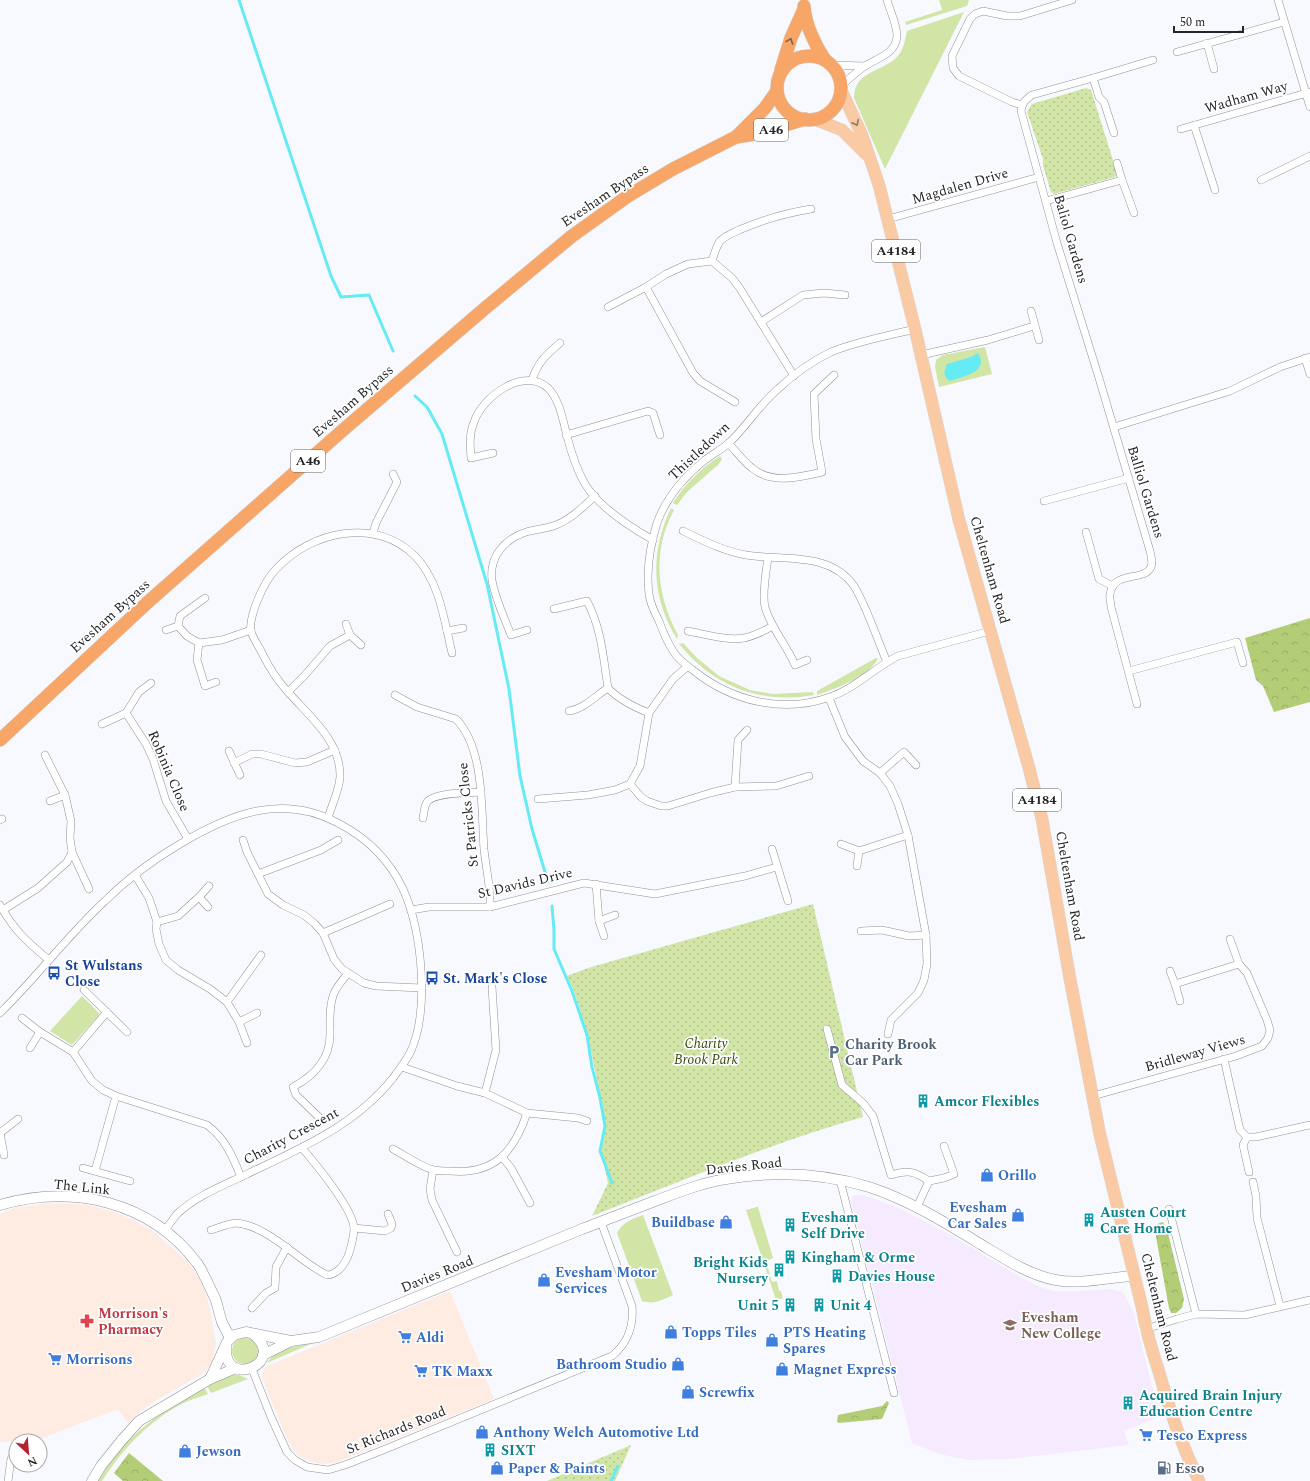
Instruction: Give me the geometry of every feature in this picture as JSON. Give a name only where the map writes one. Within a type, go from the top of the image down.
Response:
[{"type":"highway","points":[[804,4],[816,47],[839,77],[841,88],[836,105],[830,111],[824,116],[809,119],[791,114],[786,110],[778,98],[777,91],[777,82],[804,4]]},
{"type":"highway","points":[[780,74],[786,65],[794,59],[804,56],[815,56],[828,62]]},
{"type":"highway","name":"Evesham Bypass","points":[[0,740],[148,602],[343,430],[483,310],[572,236],[628,196],[672,169],[736,136],[765,108],[777,91]]},
{"type":"highway","name":"Evesham Bypass","points":[[736,136],[755,134],[809,119]]},
{"type":"main road","name":"Cheltenham Road","points":[[841,88],[862,135],[868,157],[879,185],[915,329],[951,487],[1042,820],[1100,1135],[1146,1329],[1170,1412],[1187,1457],[1199,1481]]},
{"type":"main road","name":"Cheltenham Road","points":[[809,119],[842,130],[868,157]]},
{"type":"street","points":[[841,88],[865,66],[888,53],[896,42],[896,30],[886,0]]},
{"type":"street","points":[[1072,0],[1020,16],[1007,16],[984,11],[975,14],[967,25],[952,56],[953,68],[959,76],[1012,102],[1022,105],[1024,100],[1032,95],[1153,60]]},
{"type":"street","points":[[1278,0],[1308,92],[1310,107]]},
{"type":"street","points":[[1177,52],[1284,22]]},
{"type":"street","points":[[1207,43],[1214,69]]},
{"type":"street","points":[[828,62],[865,66]]},
{"type":"street","points":[[1093,78],[1100,97],[1104,102],[1114,133]]},
{"type":"street","name":"Wadham Way","points":[[1180,129],[1308,92]]},
{"type":"street","name":"Baliol Gardens","points":[[1022,105],[1021,111],[1077,309]]},
{"type":"street","name":"Wadham Way","points":[[1194,126],[1215,190]]},
{"type":"street","points":[[1262,180],[1310,156]]},
{"type":"street","points":[[1117,163],[1134,213]]},
{"type":"street","name":"Magdalen Drive","points":[[888,219],[1039,177]]},
{"type":"street","points":[[1046,201],[1122,180]]},
{"type":"street","points":[[712,262],[720,241],[726,236],[776,216],[811,209]]},
{"type":"street","points":[[608,307],[646,287],[666,274],[688,264],[712,262],[732,278],[739,287],[794,376]]},
{"type":"street","points":[[646,287],[693,373],[700,381],[735,402]]},
{"type":"street","points":[[761,322],[803,295],[824,293],[845,295]]},
{"type":"street","name":"Balliol Gardens","points":[[1077,309],[1147,537],[1152,561],[1151,568],[1144,574],[1124,578],[1113,586]]},
{"type":"street","points":[[1031,311],[1039,340]]},
{"type":"street","points":[[921,355],[988,340],[1034,326]]},
{"type":"street","name":"Thistledown","points":[[915,329],[846,347],[815,361],[777,389],[728,443],[704,461],[686,478],[674,492],[657,522],[649,556],[649,595],[666,637],[676,654],[688,666],[717,687],[742,698],[769,704],[801,704],[829,698],[850,688],[887,662],[910,652],[990,631]]},
{"type":"street","points":[[532,380],[536,367],[545,355],[560,343]]},
{"type":"street","points":[[1114,427],[1230,391],[1280,367],[1307,358],[1310,374]]},
{"type":"street","points":[[728,443],[752,469],[764,475],[778,479],[822,472],[816,439],[814,394],[834,376]]},
{"type":"street","points":[[492,453],[471,458],[470,439],[474,421],[483,406],[493,396],[518,382],[532,380],[543,384],[549,389],[562,414],[566,435],[585,484],[595,496],[619,518],[653,540]]},
{"type":"street","points":[[566,435],[648,411],[653,413],[660,434]]},
{"type":"street","points":[[373,533],[376,523],[397,482],[393,474]]},
{"type":"street","points":[[1044,501],[1129,478]]},
{"type":"street","points":[[527,630],[511,635],[492,581],[493,563],[496,556],[507,542],[515,536],[556,525],[568,518],[595,496]]},
{"type":"street","points":[[683,531],[723,549],[746,555],[820,562],[832,568],[848,580],[862,600],[887,662]]},
{"type":"street","points":[[328,818],[337,795],[340,778],[339,761],[335,750],[324,731],[275,676],[251,630],[253,614],[267,580],[289,557],[302,549],[333,535],[360,532],[373,533],[404,547],[415,556],[422,565],[439,596],[452,653]]},
{"type":"street","points":[[1086,532],[1099,579],[1113,586],[1110,594],[1111,607],[1137,704]]},
{"type":"street","points":[[768,558],[765,584],[765,607],[773,626],[782,639],[795,665],[807,660]]},
{"type":"street","points":[[178,626],[180,616],[205,598]]},
{"type":"street","points":[[554,609],[587,601],[593,612],[599,630],[604,651],[608,688],[618,698],[649,713]]},
{"type":"street","points":[[346,624],[350,635],[361,645]]},
{"type":"street","points":[[178,626],[187,636],[199,643],[222,640],[251,630]]},
{"type":"street","points":[[166,630],[178,626]]},
{"type":"street","points":[[688,631],[725,637],[743,638],[760,633],[773,626]]},
{"type":"street","points":[[447,631],[463,628]]},
{"type":"street","points":[[288,692],[305,676],[330,646],[350,635]]},
{"type":"street","points":[[1129,671],[1237,642],[1243,663]]},
{"type":"street","points":[[199,643],[197,660],[205,686],[216,682]]},
{"type":"street","points":[[538,798],[603,793],[630,784],[640,766],[649,713],[673,679],[688,666]]},
{"type":"street","points":[[102,724],[126,713],[139,692],[151,683]]},
{"type":"street","points":[[569,711],[576,710],[608,688]]},
{"type":"street","name":"St Patricks Close","points":[[395,695],[417,707],[456,719],[470,738],[477,764],[481,792],[484,851],[491,895],[490,907]]},
{"type":"street","points":[[829,698],[844,737],[863,761],[880,773],[890,786],[898,804],[908,835],[926,935],[927,964],[924,980],[918,993],[890,1020],[888,1034]]},
{"type":"street","name":"Robinia Close","points":[[126,713],[146,744],[153,759],[166,801],[188,839]]},
{"type":"street","points":[[735,787],[738,740],[747,730]]},
{"type":"street","points":[[234,763],[252,754],[261,754],[295,763],[307,762],[335,750]]},
{"type":"street","points":[[229,751],[240,775]]},
{"type":"street","points":[[880,773],[904,752],[916,765]]},
{"type":"street","points":[[45,755],[65,795],[71,820],[70,838],[72,852],[89,889]]},
{"type":"street","points":[[630,784],[641,797],[652,804],[668,806],[735,787],[776,786],[809,776]]},
{"type":"street","points":[[423,818],[425,806],[433,797],[458,793],[481,792]]},
{"type":"street","points":[[50,800],[65,795]]},
{"type":"street","name":"Charity Crescent","points":[[0,1013],[77,928],[134,875],[188,839],[231,818],[250,812],[278,808],[304,810],[328,818],[360,835],[378,852],[407,897],[418,943],[422,988],[419,1026],[411,1049],[402,1067],[386,1087],[370,1103],[344,1124],[302,1148],[218,1187],[195,1200],[177,1215],[165,1230]]},
{"type":"street","points":[[841,844],[858,851],[908,835]]},
{"type":"street","points":[[243,840],[268,894],[282,905],[304,915],[314,923],[323,933],[334,959],[342,969],[364,983],[376,986],[422,988]]},
{"type":"street","points":[[258,874],[321,850],[338,840]]},
{"type":"street","points":[[772,850],[788,901]]},
{"type":"street","points":[[857,866],[858,851]]},
{"type":"street","points":[[49,960],[24,939],[12,925],[1,908],[38,888],[67,862],[72,852]]},
{"type":"street","name":"St Davids Drive","points":[[411,910],[429,907],[490,907],[584,883],[655,894],[745,876],[777,867]]},
{"type":"street","points":[[134,875],[149,898],[157,922],[156,929],[159,944],[166,960],[178,970],[210,989],[227,1002],[239,1022],[247,1043]]},
{"type":"street","points":[[596,884],[599,920],[604,936]]},
{"type":"street","points":[[157,922],[178,916],[209,886]]},
{"type":"street","points":[[199,897],[208,907]]},
{"type":"street","points":[[323,933],[390,904]]},
{"type":"street","points":[[599,920],[615,915]]},
{"type":"street","points":[[861,931],[882,930],[909,936],[926,935]]},
{"type":"street","name":"Bridleway Views","points":[[1093,1096],[1252,1051],[1262,1046],[1268,1038],[1270,1030],[1261,1003],[1247,973],[1239,964],[1230,939]]},
{"type":"street","points":[[227,1002],[261,955]]},
{"type":"street","points":[[1175,984],[1239,964]]},
{"type":"street","points":[[1170,971],[1180,1001]]},
{"type":"street","points":[[323,1121],[296,1095],[293,1087],[310,1077],[322,1064],[329,1046],[329,1020],[333,994],[348,973]]},
{"type":"street","points":[[486,1093],[496,1050],[492,987]]},
{"type":"street","points":[[84,990],[127,1032]]},
{"type":"street","points":[[73,1052],[107,1012]]},
{"type":"street","points":[[239,1022],[257,1013]]},
{"type":"street","points":[[22,1018],[40,1032],[73,1052],[92,1081],[103,1090],[116,1096],[207,1125],[214,1130],[227,1146],[241,1177]]},
{"type":"street","points":[[828,1029],[842,1085],[863,1103],[874,1116],[891,1175],[905,1171],[918,1174],[929,1181],[954,1174],[944,1146]]},
{"type":"street","points":[[30,1048],[40,1032]]},
{"type":"street","points":[[1224,1058],[1240,1130],[1247,1137],[1256,1137],[1310,1125]]},
{"type":"street","points":[[402,1067],[457,1086],[486,1093],[527,1113],[578,1118],[587,1121]]},
{"type":"street","points":[[95,1171],[116,1096]]},
{"type":"street","points":[[393,1149],[433,1170],[469,1172],[489,1165],[502,1158],[514,1142],[527,1113]]},
{"type":"street","points":[[4,1155],[0,1133],[18,1119]]},
{"type":"street","points":[[1247,1137],[1243,1145],[1250,1172]]},
{"type":"street","points":[[211,1230],[236,1223],[245,1225],[254,1228],[287,1247],[327,1275],[331,1275],[339,1269],[347,1259],[354,1228],[350,1215],[334,1189],[302,1148]]},
{"type":"street","points":[[502,1158],[511,1168],[530,1203]]},
{"type":"street","points":[[83,1168],[130,1181]]},
{"type":"street","points":[[433,1170],[430,1189],[432,1200],[457,1252]]},
{"type":"street","name":"Davies Road","points":[[252,1368],[261,1361],[263,1355],[291,1341],[319,1336],[601,1222],[695,1186],[725,1179],[766,1174],[802,1174],[840,1180],[869,1187],[917,1207],[1026,1271],[1058,1281],[1081,1282],[1113,1277],[1134,1276]]},
{"type":"street","points":[[840,1180],[894,1393]]},
{"type":"street","points":[[917,1207],[929,1181]]},
{"type":"street","points":[[1253,1182],[1256,1196],[1257,1218],[1280,1306]]},
{"type":"street","name":"The Link","points":[[0,1205],[21,1199],[53,1196],[93,1199],[117,1205],[144,1216],[165,1230],[198,1264],[216,1300],[228,1343]]},
{"type":"street","points":[[1169,1209],[1196,1314]]},
{"type":"street","points":[[354,1228],[385,1231],[391,1228],[392,1224],[388,1214]]},
{"type":"street","name":"St Richards Road","points":[[252,1368],[271,1417],[287,1452],[294,1460],[307,1467],[328,1470],[351,1463],[601,1361],[620,1351],[627,1340],[633,1314],[632,1306],[601,1222]]},
{"type":"street","points":[[252,1308],[266,1293],[275,1288],[276,1267],[287,1247]]},
{"type":"street","points":[[1146,1329],[1196,1314],[1245,1315],[1310,1300]]},
{"type":"street","points":[[210,1379],[228,1343],[241,1332],[222,1322]]},
{"type":"street","name":"Davies Road","points":[[241,1332],[291,1341]]},
{"type":"street","points":[[254,1335],[262,1344],[263,1355]]},
{"type":"street","points":[[228,1343],[226,1357],[232,1365],[236,1368],[246,1370],[252,1368]]},
{"type":"street","points":[[92,1481],[101,1466],[139,1421],[210,1379],[236,1368]]},
{"type":"shaded area","name":"Evesham New College","points":[[854,1195],[864,1195],[901,1209],[947,1233],[1022,1278],[1043,1288],[1055,1291],[1110,1289],[1123,1292],[1134,1313],[1151,1383],[1161,1416],[1124,1431],[1129,1445],[1010,1459],[969,1460],[939,1454],[912,1443],[851,1201]]},
{"type":"shaded area","points":[[49,1203],[83,1204],[108,1210],[134,1220],[154,1232],[187,1261],[199,1278],[208,1300],[216,1344],[213,1358],[209,1367],[201,1375],[142,1410],[128,1423],[118,1409],[48,1436],[48,1433],[8,1433],[8,1442],[0,1442],[0,1215],[14,1208]]},
{"type":"shaded area","points":[[450,1291],[494,1399],[337,1462],[322,1464],[309,1461],[297,1454],[288,1441],[265,1385],[262,1377],[264,1369],[267,1366]]},
{"type":"green space","points":[[939,0],[969,0],[967,6],[906,25],[905,22],[942,10]]},
{"type":"green space","points":[[964,12],[885,169],[854,98],[855,89],[864,77],[897,57],[903,48],[907,31]]},
{"type":"green space","points":[[1086,88],[1091,90],[1117,173],[1115,177],[1054,194],[1051,192],[1043,166],[1043,159],[1027,112],[1032,104]]},
{"type":"green space","points":[[985,347],[992,374],[939,387],[935,367],[936,360],[943,355]]},
{"type":"green space","points":[[720,456],[722,459],[719,464],[687,492],[677,505],[673,503],[694,477]]},
{"type":"green space","points":[[671,508],[674,510],[666,527],[662,543],[660,574],[665,605],[678,635],[677,639],[668,623],[662,607],[656,574],[659,541]]},
{"type":"green space","points":[[1310,618],[1310,702],[1274,712],[1263,686],[1256,680],[1245,638]]},
{"type":"green space","points":[[683,643],[697,658],[719,676],[750,690],[773,694],[813,692],[814,695],[798,697],[766,696],[736,688],[708,672],[696,662],[679,644]]},
{"type":"green space","points":[[876,658],[878,659],[873,666],[859,677],[842,686],[817,695],[817,691]]},
{"type":"green space","name":"Charity Brook Park","points":[[813,904],[863,1117],[829,1127],[761,1151],[592,1216],[608,1183],[601,1150],[606,1127],[588,1035],[574,991],[567,976],[588,968]]},
{"type":"green space","points":[[82,996],[100,1014],[72,1045],[50,1031]]},
{"type":"green space","points":[[758,1207],[773,1258],[766,1261],[772,1282],[777,1281],[779,1291],[781,1291],[783,1298],[776,1300],[746,1210]]},
{"type":"green space","points":[[643,1215],[673,1295],[654,1302],[642,1301],[617,1233],[625,1224]]},
{"type":"green space","points":[[1163,1222],[1167,1229],[1184,1299],[1182,1308],[1176,1313],[1171,1313],[1169,1308],[1156,1237],[1157,1224]]},
{"type":"green space","points":[[245,1338],[255,1341],[258,1351],[255,1361],[245,1364],[235,1361],[232,1351],[235,1341]]},
{"type":"green space","points":[[315,1342],[267,1363],[272,1357],[283,1350]]},
{"type":"green space","points":[[229,1375],[239,1375],[248,1379],[211,1393],[207,1386]]},
{"type":"green space","points":[[204,1387],[208,1394],[180,1405],[154,1422],[134,1440],[117,1459],[102,1481],[98,1481],[109,1464],[132,1437],[158,1416]]},
{"type":"green space","points":[[887,1401],[889,1403],[882,1419],[837,1422],[838,1415],[882,1406]]},
{"type":"green space","points":[[631,1445],[615,1481],[547,1481]]},
{"type":"green space","points":[[129,1453],[163,1481],[123,1481],[114,1473]]},
{"type":"water","points":[[978,353],[981,359],[979,368],[970,374],[950,381],[947,379],[944,373],[947,364],[971,357]]},
{"type":"waterway","points":[[239,0],[331,276],[341,297],[369,295],[393,351]]},
{"type":"waterway","points":[[415,396],[427,407],[442,434],[487,584],[509,689],[520,776],[532,829],[548,882]]},
{"type":"waterway","points":[[552,906],[554,949],[572,991],[587,1035],[592,1067],[605,1126],[600,1151],[612,1183]]},
{"type":"waterway","points":[[611,1481],[618,1466]]},
{"type":"place","name":"St Wulstans Close","points":[[54,973]]},
{"type":"place","name":"St. Mark's Close","points":[[432,978]]},
{"type":"place","name":"Charity Brook Car Park","points":[[834,1052]]},
{"type":"place","name":"Amcor Flexibles","points":[[923,1101]]},
{"type":"place","name":"Orillo","points":[[987,1175]]},
{"type":"place","name":"Evesham Car Sales","points":[[1018,1215]]},
{"type":"place","name":"Austen Court Care Home","points":[[1089,1220]]},
{"type":"place","name":"Buildbase","points":[[726,1222]]},
{"type":"place","name":"Evesham Self Drive","points":[[790,1225]]},
{"type":"place","name":"Kingham & Orme","points":[[790,1257]]},
{"type":"place","name":"Bright Kids Nursery","points":[[779,1270]]},
{"type":"place","name":"Davies House","points":[[837,1276]]},
{"type":"place","name":"Evesham Motor Services","points":[[544,1280]]},
{"type":"place","name":"Unit 5","points":[[790,1305]]},
{"type":"place","name":"Unit 4","points":[[819,1305]]},
{"type":"place","name":"Morrison's Pharmacy","points":[[87,1321]]},
{"type":"place","name":"Evesham New College","points":[[1010,1325]]},
{"type":"place","name":"Topps Tiles","points":[[671,1332]]},
{"type":"place","name":"Aldi","points":[[405,1337]]},
{"type":"place","name":"PTS Heating Spares","points":[[772,1340]]},
{"type":"place","name":"Morrisons","points":[[55,1359]]},
{"type":"place","name":"Bathroom Studio","points":[[678,1364]]},
{"type":"place","name":"Magnet Express","points":[[782,1369]]},
{"type":"place","name":"TK Maxx","points":[[421,1371]]},
{"type":"place","name":"Screwfix","points":[[688,1392]]},
{"type":"place","name":"Acquired Brain Injury Education Centre","points":[[1128,1403]]},
{"type":"place","name":"Anthony Welch Automotive Ltd","points":[[482,1432]]},
{"type":"place","name":"Tesco Express","points":[[1146,1435]]},
{"type":"place","name":"SIXT","points":[[490,1450]]},
{"type":"place","name":"Jewson","points":[[185,1451]]},
{"type":"place","name":"Paper & Paints","points":[[497,1468]]},
{"type":"place","name":"Esso","points":[[1164,1468]]}]
